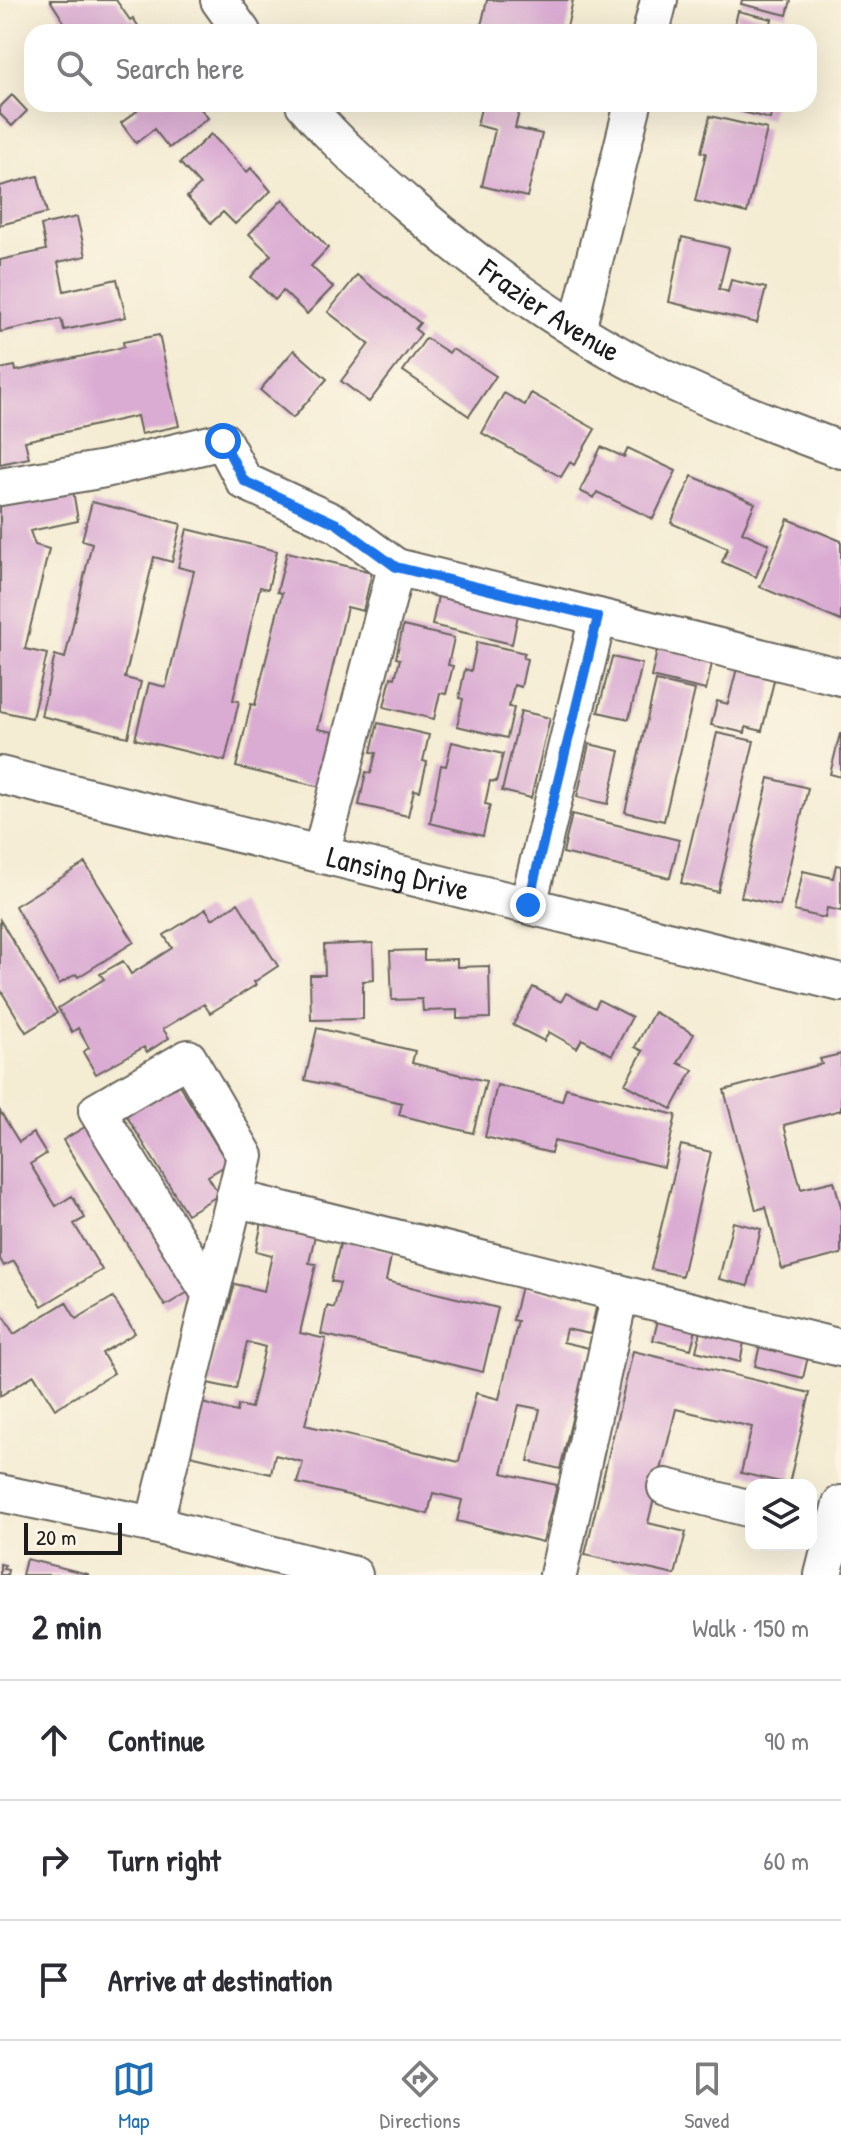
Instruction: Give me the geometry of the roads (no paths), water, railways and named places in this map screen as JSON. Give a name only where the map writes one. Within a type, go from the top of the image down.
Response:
[{"type":"street","points":[[219,0],[236,24]]},
{"type":"street","points":[[653,24],[659,0]]},
{"type":"street","name":"Frazier Avenue","points":[[312,112],[372,174],[453,244],[577,330],[663,377],[741,413],[841,450]]},
{"type":"street","points":[[577,330],[631,112]]},
{"type":"street","points":[[0,487],[105,469],[223,441],[244,481],[337,524],[396,567],[841,677]]},
{"type":"street","points":[[321,854],[396,567]]},
{"type":"street","points":[[528,905],[598,617]]},
{"type":"street","name":"Lansing Drive","points":[[0,775],[841,983]]},
{"type":"street","points":[[154,1525],[211,1295],[234,1198],[245,1156],[188,1058],[97,1111],[211,1295]]},
{"type":"street","points":[[234,1198],[841,1348]]},
{"type":"street","points":[[558,1575],[620,1293]]},
{"type":"street","points":[[666,1487],[745,1507]]},
{"type":"street","points":[[0,1493],[154,1525],[354,1575]]},
{"type":"street","points":[[823,1575],[829,1520]]}]
